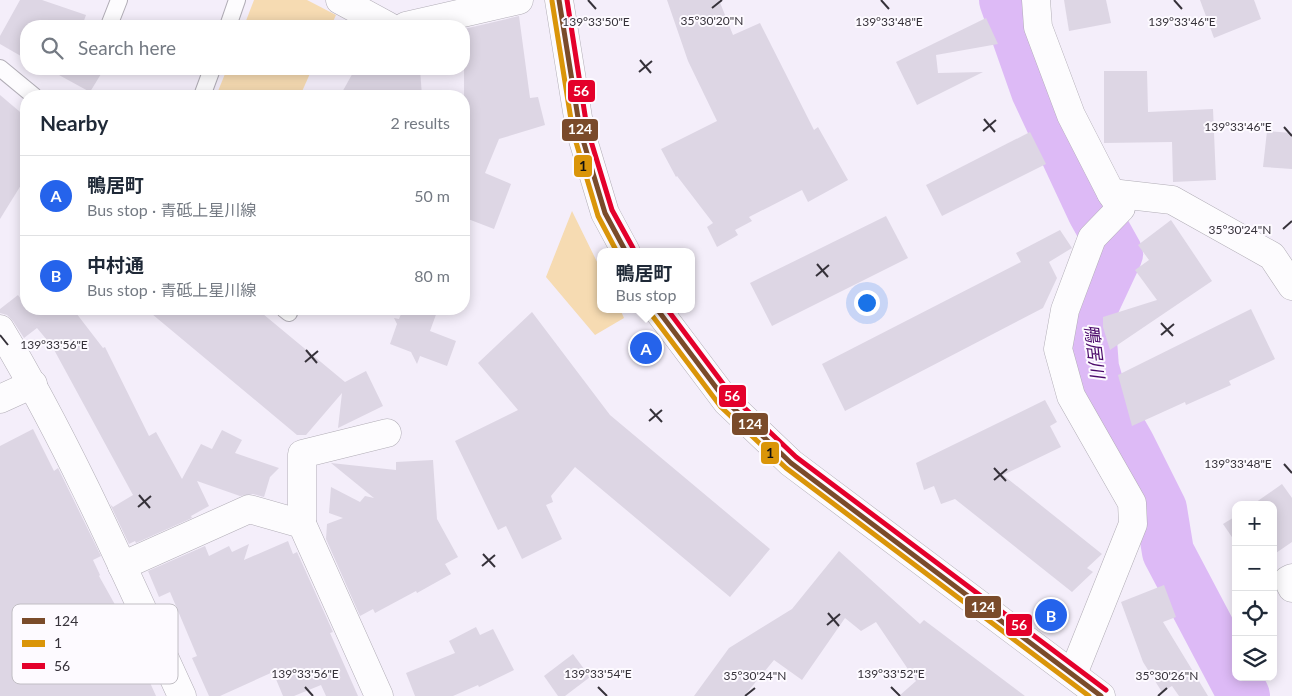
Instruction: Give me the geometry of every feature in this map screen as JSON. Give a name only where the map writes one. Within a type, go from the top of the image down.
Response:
[{"type":"street","points":[[340,0],[377,20]]},
{"type":"street","points":[[432,20],[519,0]]},
{"type":"street","points":[[558,0],[580,130],[605,213],[624,248]]},
{"type":"street","points":[[1036,0],[1038,26],[1070,115],[1113,204]]},
{"type":"street","points":[[1113,204],[1172,200],[1272,256],[1292,286]]},
{"type":"street","points":[[1073,674],[1133,524],[1132,503],[1071,396],[1058,349],[1065,310],[1092,238],[1113,204]]},
{"type":"street","points":[[660,313],[727,402],[791,463],[1101,696]]},
{"type":"street","points":[[0,329],[33,384],[140,604]]},
{"type":"street","points":[[0,399],[33,384]]},
{"type":"street","points":[[379,696],[302,524],[302,454],[387,433]]},
{"type":"street","points":[[122,566],[249,509],[302,524]]},
{"type":"street","points":[[1292,578],[1288,580],[1292,588]]},
{"type":"street","points":[[176,684],[182,696]]},
{"type":"lane","points":[[111,20],[119,0]]},
{"type":"lane","points":[[230,20],[237,0]]},
{"type":"lane","points":[[0,68],[27,90]]},
{"type":"lane","points":[[204,90],[210,75]]},
{"type":"shaded area","points":[[254,0],[307,0],[336,15],[334,20],[246,20]]},
{"type":"shaded area","points":[[225,75],[309,75],[303,90],[218,90]]},
{"type":"shaded area","points":[[572,211],[597,262],[597,313],[622,313],[624,318],[595,335],[546,277]]},
{"type":"building","points":[[20,0],[42,0],[86,15],[84,20],[20,20],[20,56],[0,44],[0,36]]},
{"type":"building","points":[[667,0],[719,0],[733,35],[760,23],[814,130],[818,127],[848,180],[808,202],[802,190],[749,217],[752,221],[735,230],[738,235],[717,247],[707,227],[713,223],[676,177],[661,149],[717,121],[688,61]]},
{"type":"building","points":[[1064,0],[1106,0],[1111,23],[1069,31]]},
{"type":"building","points":[[1200,0],[1254,0],[1261,19],[1214,38]]},
{"type":"building","points":[[519,16],[530,98],[538,97],[545,125],[499,139],[485,173],[511,184],[494,229],[470,220],[470,90],[464,90],[464,75],[470,75],[470,28]]},
{"type":"building","points":[[986,18],[998,44],[936,55],[938,73],[983,72],[917,105],[896,62]]},
{"type":"building","points":[[1104,71],[1147,71],[1148,112],[1213,109],[1216,180],[1173,182],[1172,142],[1104,143]]},
{"type":"building","points":[[59,75],[100,75],[91,90],[86,90]]},
{"type":"building","points":[[352,75],[420,75],[422,90],[343,90]]},
{"type":"building","points":[[0,95],[20,112],[20,187],[0,219]]},
{"type":"building","points":[[1267,131],[1292,133],[1292,169],[1263,167]]},
{"type":"building","points":[[1030,132],[1046,164],[942,216],[926,185]]},
{"type":"building","points":[[886,216],[908,258],[772,326],[750,283]]},
{"type":"building","points":[[1171,220],[1212,281],[1110,350],[1103,327],[1103,317],[1157,300],[1135,270],[1149,260],[1138,245]]},
{"type":"building","points":[[1060,230],[1072,248],[1049,262],[1057,278],[1043,308],[845,411],[822,364],[1021,262],[1016,253]]},
{"type":"building","points":[[18,295],[20,298],[20,315],[78,315],[103,348],[105,347],[149,436],[156,432],[182,479],[201,444],[212,449],[222,430],[242,440],[235,453],[279,468],[270,477],[264,497],[253,494],[240,496],[197,481],[209,506],[191,516],[192,518],[136,543],[135,541],[129,544],[110,504],[113,507],[133,495],[52,346],[37,328],[24,338],[13,321],[7,315],[0,313],[0,309]]},
{"type":"building","points":[[1251,309],[1275,359],[1229,381],[1231,385],[1186,405],[1185,402],[1132,426],[1118,375]]},
{"type":"building","points":[[532,312],[610,415],[770,549],[730,597],[575,467],[551,496],[553,502],[546,505],[562,539],[522,559],[506,526],[498,530],[455,441],[518,410],[478,363]]},
{"type":"building","points":[[153,315],[264,315],[345,382],[366,371],[383,406],[338,428],[342,393],[306,435],[297,435]]},
{"type":"building","points":[[401,315],[436,315],[430,331],[456,341],[447,366],[420,356],[417,364],[411,352],[390,344],[397,324],[394,318],[399,319]]},
{"type":"building","points":[[1045,400],[1057,422],[1050,426],[1061,447],[1003,475],[1102,554],[1087,568],[1093,572],[1072,592],[955,499],[941,504],[934,486],[924,490],[916,463]]},
{"type":"building","points":[[33,429],[54,471],[58,468],[101,556],[93,560],[99,576],[115,604],[12,604],[12,684],[151,684],[156,696],[0,696],[0,446]]},
{"type":"building","points":[[433,460],[437,519],[458,557],[445,564],[451,574],[375,613],[373,609],[360,616],[326,539],[327,524],[343,518],[329,513],[331,487],[360,502],[365,496],[374,498],[331,463],[396,470],[396,462]]},
{"type":"building","points":[[1282,484],[1292,498],[1292,542],[1277,552],[1277,501],[1258,501]]},
{"type":"building","points":[[1232,518],[1232,537],[1223,524]]},
{"type":"building","points":[[288,541],[293,554],[297,552],[333,632],[330,633],[358,696],[326,696],[321,685],[294,696],[283,696],[273,672],[220,696],[209,696],[192,658],[197,656],[178,611],[178,604],[175,604],[170,592],[159,597],[148,571],[205,546],[209,556],[229,546],[232,552],[249,544],[244,560]]},
{"type":"building","points":[[839,551],[920,624],[924,620],[1025,696],[899,696],[916,681],[876,622],[861,631],[845,618],[802,680],[774,660],[744,696],[694,696],[729,648],[792,609]]},
{"type":"building","points":[[1164,585],[1176,617],[1163,622],[1208,696],[1179,696],[1172,686],[1162,692],[1143,662],[1121,602]]},
{"type":"building","points":[[476,627],[480,635],[493,629],[514,670],[479,687],[478,685],[453,696],[415,696],[406,673],[455,653],[449,641]]},
{"type":"building","points":[[573,654],[590,677],[565,696],[558,696],[544,676]]},
{"type":"waterway","name":"鴨居川","points":[[1005,0],[1037,91],[1093,211],[1117,254],[1089,314],[1093,368],[1101,396],[1129,445],[1161,509],[1168,552],[1244,696]]},
{"type":"transit line","name":"124","points":[[559,0],[580,130],[605,213],[624,248]]},
{"type":"transit line","name":"56","points":[[567,0],[587,128],[612,210],[633,248]]},
{"type":"transit line","name":"1","points":[[552,1],[573,132],[598,216],[615,248]]},
{"type":"transit line","name":"124","points":[[660,313],[727,402],[791,463],[1101,696]]},
{"type":"transit line","name":"56","points":[[670,313],[733,397],[796,457],[1106,690]]},
{"type":"transit line","name":"1","points":[[651,314],[721,407],[786,468],[1089,696]]},
{"type":"place","name":"鴨居町","points":[[646,348]]},
{"type":"place","name":"中村通","points":[[1051,615]]}]
